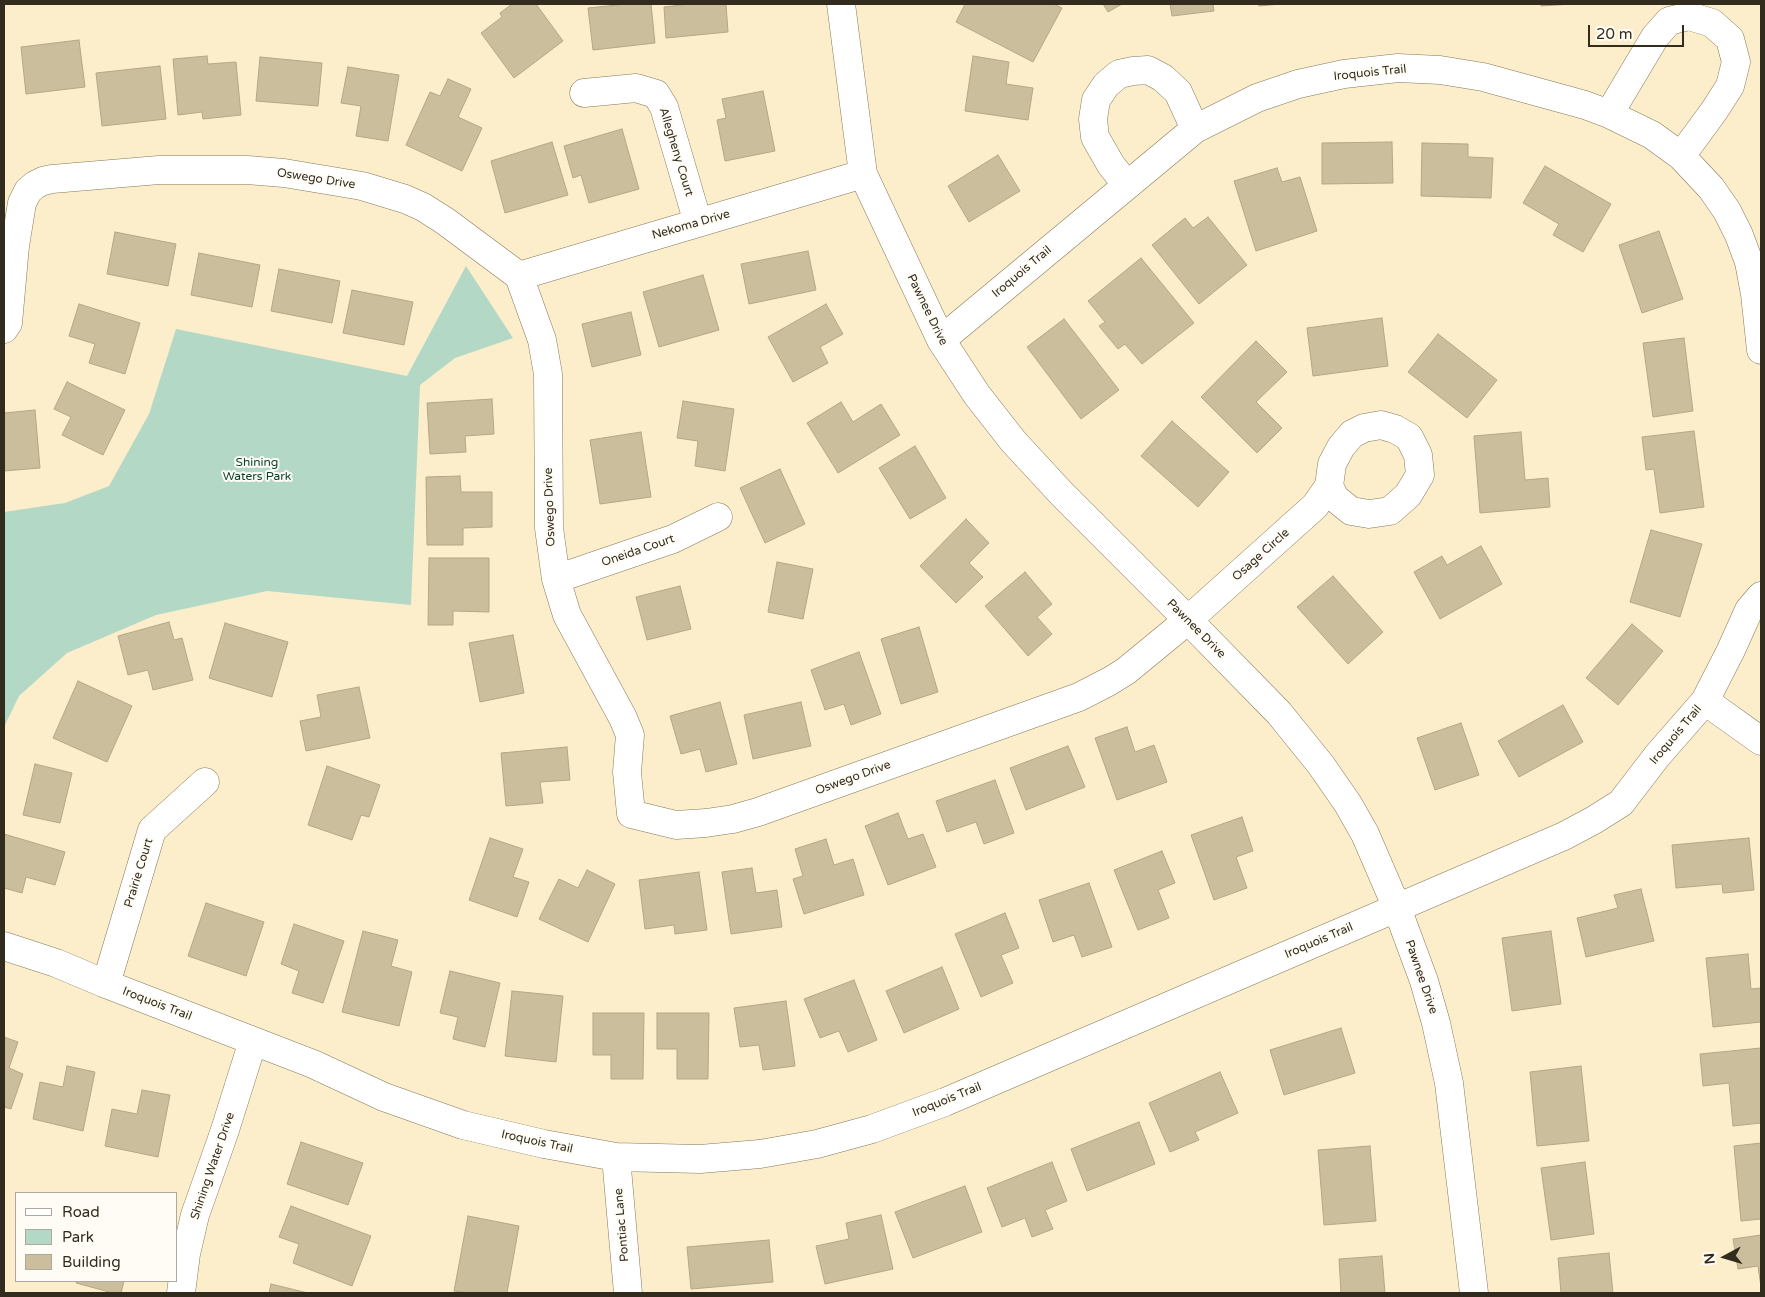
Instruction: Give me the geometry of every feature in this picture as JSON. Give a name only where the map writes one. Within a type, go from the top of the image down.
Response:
[{"type":"street","name":"Pawnee Drive","points":[[841,4],[862,174],[941,340],[977,395],[1013,441],[1061,494],[1279,713],[1321,764],[1348,804],[1365,834],[1397,908],[1436,1023],[1449,1083],[1474,1293]]},
{"type":"street","points":[[1609,114],[1655,36],[1669,21],[1689,16],[1712,23],[1730,39],[1736,62],[1730,86],[1681,156]]},
{"type":"street","name":"Iroquois Trail","points":[[941,340],[1195,129],[1257,98],[1298,84],[1344,74],[1398,68],[1440,70],[1483,77],[1585,105],[1652,134],[1681,156],[1711,188],[1739,235],[1748,262],[1755,294],[1761,350]]},
{"type":"street","points":[[1127,185],[1111,165],[1095,137],[1093,119],[1096,100],[1106,85],[1118,74],[1133,70],[1148,70],[1163,78],[1178,92],[1195,129]]},
{"type":"street","name":"Allegheny Court","points":[[584,93],[636,88],[656,94],[664,107],[698,223]]},
{"type":"street","name":"Oswego Drive","points":[[4,329],[8,323],[15,246],[22,203],[28,191],[35,185],[52,179],[159,170],[246,170],[284,173],[362,186],[404,199],[422,207],[445,221],[519,276],[542,340],[548,374],[548,528],[556,579],[567,615],[623,718],[630,735],[627,772],[631,814],[676,825],[734,819],[758,812],[1079,697],[1126,671],[1188,620]]},
{"type":"street","name":"Nekoma Drive","points":[[519,276],[862,174]]},
{"type":"street","name":"Osage Circle","points":[[1188,620],[1315,506],[1329,486]]},
{"type":"street","name":"Oneida Court","points":[[556,579],[672,540],[718,517]]},
{"type":"street","name":"Iroquois Trail","points":[[4,946],[56,963],[313,1064],[384,1096],[463,1125],[616,1158],[700,1159],[760,1154],[816,1144],[872,1129],[944,1102],[1564,836],[1594,820],[1622,803],[1657,756],[1705,700],[1749,610],[1761,596]]},
{"type":"street","points":[[1705,700],[1761,741]]},
{"type":"street","name":"Prairie Court","points":[[106,984],[152,830],[205,782]]},
{"type":"street","name":"Shining Water Drive","points":[[181,1293],[186,1254],[196,1215],[253,1041]]},
{"type":"street","name":"Pontiac Lane","points":[[616,1158],[628,1293]]},
{"type":"green space","name":"Shining Waters Park","points":[[466,266],[513,338],[455,358],[420,385],[411,605],[267,591],[156,615],[67,653],[19,696],[4,727],[4,512],[65,503],[109,486],[149,414],[176,329],[407,376]]},
{"type":"building","points":[[512,4],[536,4],[563,41],[514,78],[481,33],[502,17],[500,13]]},
{"type":"building","points":[[627,4],[651,4],[655,43],[593,50],[588,8]]},
{"type":"building","points":[[690,4],[726,4],[728,32],[666,38],[664,7]]},
{"type":"building","points":[[965,4],[1054,4],[1062,8],[1033,62],[956,22]]},
{"type":"building","points":[[1103,4],[1122,4],[1108,12]]},
{"type":"building","points":[[1170,4],[1213,4],[1214,11],[1172,16]]},
{"type":"building","points":[[1258,4],[1280,4],[1259,6]]},
{"type":"building","points":[[1541,4],[1572,4],[1541,6]]},
{"type":"building","points":[[79,40],[85,87],[26,94],[21,47]]},
{"type":"building","points":[[207,56],[208,64],[236,62],[241,115],[203,119],[202,112],[178,115],[173,59]]},
{"type":"building","points":[[973,56],[1009,62],[1006,84],[1033,88],[1028,120],[965,111]]},
{"type":"building","points":[[260,57],[322,63],[318,106],[256,101]]},
{"type":"building","points":[[160,66],[166,119],[102,126],[96,73]]},
{"type":"building","points":[[348,67],[399,75],[388,141],[356,136],[361,106],[341,103]]},
{"type":"building","points":[[448,79],[471,89],[458,117],[482,128],[462,171],[406,145],[430,92],[440,96]]},
{"type":"building","points":[[763,91],[775,151],[725,161],[717,120],[726,118],[722,99]]},
{"type":"building","points":[[622,129],[639,189],[589,203],[581,175],[573,178],[564,146]]},
{"type":"building","points":[[552,142],[568,195],[505,213],[491,161]]},
{"type":"building","points":[[1392,142],[1393,183],[1322,184],[1322,143]]},
{"type":"building","points":[[1422,143],[1468,144],[1468,157],[1493,158],[1491,198],[1421,196]]},
{"type":"building","points":[[998,155],[1020,191],[969,222],[948,186]]},
{"type":"building","points":[[1545,166],[1611,204],[1583,252],[1553,235],[1559,224],[1523,203]]},
{"type":"building","points":[[1277,168],[1282,182],[1300,177],[1317,231],[1256,251],[1234,181]]},
{"type":"building","points":[[1208,217],[1247,265],[1199,304],[1152,245],[1185,218],[1193,228]]},
{"type":"building","points":[[1659,231],[1683,299],[1642,313],[1619,245]]},
{"type":"building","points":[[115,232],[176,244],[168,286],[107,274]]},
{"type":"building","points":[[808,251],[816,290],[749,304],[741,264]]},
{"type":"building","points":[[199,253],[260,265],[252,307],[191,295]]},
{"type":"building","points":[[1141,258],[1194,323],[1142,364],[1125,344],[1118,349],[1099,326],[1105,322],[1088,301]]},
{"type":"building","points":[[279,269],[340,281],[332,323],[271,311]]},
{"type":"building","points":[[703,275],[719,330],[659,347],[643,292]]},
{"type":"building","points":[[352,290],[413,302],[404,345],[343,333]]},
{"type":"building","points":[[79,304],[140,323],[125,374],[89,363],[95,344],[69,336]]},
{"type":"building","points":[[826,304],[843,334],[820,347],[828,363],[793,382],[768,337]]},
{"type":"building","points":[[631,312],[641,355],[592,367],[582,324]]},
{"type":"building","points":[[1382,318],[1388,366],[1313,376],[1307,328]]},
{"type":"building","points":[[1064,319],[1119,390],[1081,419],[1027,347]]},
{"type":"building","points":[[1438,334],[1497,380],[1467,418],[1408,372]]},
{"type":"building","points":[[1684,338],[1693,411],[1653,417],[1643,343]]},
{"type":"building","points":[[1256,341],[1287,372],[1256,402],[1282,428],[1257,453],[1201,397]]},
{"type":"building","points":[[67,382],[125,410],[103,455],[62,435],[71,417],[54,409]]},
{"type":"building","points":[[492,399],[494,434],[465,436],[466,452],[430,454],[427,403]]},
{"type":"building","points":[[683,401],[734,409],[725,471],[695,466],[698,441],[677,438]]},
{"type":"building","points":[[841,402],[853,422],[881,404],[900,435],[838,473],[807,423]]},
{"type":"building","points":[[35,410],[40,468],[4,471],[4,413]]},
{"type":"building","points":[[1172,421],[1229,472],[1198,507],[1141,456]]},
{"type":"building","points":[[1694,431],[1704,507],[1660,513],[1654,469],[1646,470],[1642,437]]},
{"type":"building","points":[[641,432],[651,497],[600,504],[590,440]]},
{"type":"building","points":[[1521,432],[1525,480],[1548,478],[1550,507],[1480,513],[1474,436]]},
{"type":"building","points":[[915,446],[946,498],[910,519],[879,468]]},
{"type":"building","points":[[780,469],[805,524],[765,543],[740,488]]},
{"type":"building","points":[[460,476],[461,492],[492,492],[492,527],[463,528],[463,545],[427,545],[426,477]]},
{"type":"building","points":[[966,519],[989,543],[969,563],[983,577],[956,603],[920,566]]},
{"type":"building","points":[[1651,530],[1702,544],[1680,617],[1630,602]]},
{"type":"building","points":[[1481,546],[1502,584],[1440,619],[1414,572],[1442,556],[1447,565]]},
{"type":"building","points":[[429,558],[489,558],[489,612],[453,611],[453,625],[428,625]]},
{"type":"building","points":[[777,562],[813,569],[803,619],[768,612]]},
{"type":"building","points":[[1025,572],[1052,604],[1037,617],[1052,634],[1028,656],[985,606]]},
{"type":"building","points":[[1333,576],[1383,632],[1348,664],[1297,607]]},
{"type":"building","points":[[680,586],[691,629],[647,640],[636,597]]},
{"type":"building","points":[[169,622],[174,640],[182,638],[193,680],[153,690],[148,670],[128,675],[118,636]]},
{"type":"building","points":[[225,623],[288,642],[272,697],[209,678]]},
{"type":"building","points":[[1632,624],[1663,651],[1618,705],[1586,678]]},
{"type":"building","points":[[919,627],[938,692],[901,704],[881,639]]},
{"type":"building","points":[[513,635],[524,693],[480,702],[469,643]]},
{"type":"building","points":[[859,652],[881,714],[851,725],[844,704],[825,710],[811,670]]},
{"type":"building","points":[[78,681],[132,706],[107,762],[53,738]]},
{"type":"building","points":[[359,687],[370,738],[306,751],[300,721],[321,717],[317,695]]},
{"type":"building","points":[[720,702],[737,764],[706,772],[700,749],[681,754],[670,716]]},
{"type":"building","points":[[801,702],[811,746],[753,759],[744,715]]},
{"type":"building","points":[[1563,705],[1583,742],[1519,777],[1498,741]]},
{"type":"building","points":[[1461,723],[1479,775],[1435,790],[1417,738]]},
{"type":"building","points":[[1127,727],[1135,752],[1154,745],[1167,782],[1117,800],[1095,738]]},
{"type":"building","points":[[1068,746],[1085,787],[1026,810],[1010,768]]},
{"type":"building","points":[[567,747],[570,780],[540,782],[543,803],[506,806],[501,753]]},
{"type":"building","points":[[35,764],[72,773],[60,823],[23,815]]},
{"type":"building","points":[[327,766],[380,785],[369,817],[361,815],[352,840],[308,825]]},
{"type":"building","points":[[995,780],[1014,833],[984,844],[976,822],[947,832],[936,801]]},
{"type":"building","points":[[898,813],[908,839],[923,834],[936,867],[888,885],[865,826]]},
{"type":"building","points":[[1242,817],[1253,851],[1236,857],[1247,888],[1214,900],[1191,835]]},
{"type":"building","points":[[4,834],[65,852],[55,885],[26,877],[22,893],[4,888]]},
{"type":"building","points":[[490,838],[523,849],[513,877],[529,882],[517,917],[469,900]]},
{"type":"building","points":[[1749,838],[1754,890],[1723,893],[1722,884],[1676,888],[1672,845]]},
{"type":"building","points":[[826,839],[834,865],[853,859],[864,895],[804,914],[793,879],[803,876],[795,849]]},
{"type":"building","points":[[1162,851],[1175,883],[1158,890],[1169,918],[1138,930],[1114,870]]},
{"type":"building","points":[[752,868],[756,893],[777,890],[782,927],[731,934],[722,872]]},
{"type":"building","points":[[587,870],[615,884],[588,942],[539,919],[559,879],[578,888]]},
{"type":"building","points":[[699,872],[707,930],[675,934],[674,925],[645,929],[639,880]]},
{"type":"building","points":[[1089,883],[1112,947],[1082,957],[1074,935],[1053,942],[1039,900]]},
{"type":"building","points":[[1641,889],[1654,941],[1586,957],[1577,918],[1618,908],[1614,895]]},
{"type":"building","points":[[206,903],[264,922],[246,976],[188,956]]},
{"type":"building","points":[[1005,913],[1019,948],[1001,955],[1013,983],[981,997],[955,934]]},
{"type":"building","points":[[294,924],[344,941],[323,1003],[292,993],[299,971],[281,964]]},
{"type":"building","points":[[363,931],[398,940],[391,966],[412,972],[399,1026],[342,1012]]},
{"type":"building","points":[[1551,931],[1561,1004],[1512,1011],[1502,938]]},
{"type":"building","points":[[1748,954],[1751,989],[1761,988],[1761,1022],[1713,1027],[1706,958]]},
{"type":"building","points":[[942,967],[959,1009],[904,1033],[886,991]]},
{"type":"building","points":[[450,971],[500,983],[485,1047],[453,1039],[458,1017],[440,1013]]},
{"type":"building","points":[[854,980],[877,1040],[848,1052],[839,1031],[820,1038],[804,999]]},
{"type":"building","points":[[512,991],[563,996],[556,1062],[505,1056]]},
{"type":"building","points":[[786,1001],[795,1066],[763,1070],[759,1045],[740,1047],[734,1008]]},
{"type":"building","points":[[593,1013],[644,1013],[643,1079],[611,1079],[611,1055],[593,1055]]},
{"type":"building","points":[[657,1013],[709,1013],[708,1079],[677,1079],[677,1049],[657,1049]]},
{"type":"building","points":[[1341,1028],[1355,1073],[1284,1095],[1270,1050]]},
{"type":"building","points":[[4,1037],[18,1042],[9,1068],[23,1074],[11,1109],[4,1107]]},
{"type":"building","points":[[1761,1048],[1761,1123],[1733,1126],[1729,1083],[1703,1086],[1700,1054]]},
{"type":"building","points":[[67,1066],[95,1072],[83,1131],[33,1119],[40,1082],[63,1087]]},
{"type":"building","points":[[1581,1066],[1589,1141],[1537,1146],[1530,1072]]},
{"type":"building","points":[[1220,1072],[1238,1113],[1195,1132],[1199,1140],[1170,1152],[1149,1103]]},
{"type":"building","points":[[142,1090],[170,1095],[158,1157],[105,1146],[112,1109],[137,1114]]},
{"type":"building","points":[[1139,1122],[1155,1164],[1087,1191],[1071,1149]]},
{"type":"building","points":[[301,1142],[363,1163],[348,1205],[287,1184]]},
{"type":"building","points":[[1761,1143],[1761,1219],[1741,1221],[1734,1146]]},
{"type":"building","points":[[1370,1146],[1376,1221],[1324,1225],[1318,1150]]},
{"type":"building","points":[[1052,1162],[1067,1201],[1045,1210],[1053,1229],[1032,1237],[1025,1218],[1002,1227],[987,1188]]},
{"type":"building","points":[[1585,1162],[1594,1234],[1551,1240],[1541,1168]]},
{"type":"building","points":[[965,1186],[982,1232],[913,1258],[895,1212]]},
{"type":"building","points":[[291,1206],[371,1236],[352,1286],[293,1263],[299,1244],[279,1237]]},
{"type":"building","points":[[881,1215],[893,1269],[825,1284],[816,1246],[849,1239],[846,1223]]},
{"type":"building","points":[[468,1216],[519,1226],[507,1293],[454,1291]]},
{"type":"building","points":[[1761,1235],[1761,1287],[1758,1266],[1738,1269],[1733,1239]]},
{"type":"building","points":[[769,1240],[773,1282],[691,1289],[687,1247]]},
{"type":"building","points":[[1609,1253],[1613,1293],[1561,1293],[1558,1258]]},
{"type":"building","points":[[1382,1256],[1385,1293],[1341,1293],[1339,1259]]},
{"type":"building","points":[[124,1282],[121,1293],[113,1293],[76,1283]]},
{"type":"building","points":[[271,1284],[308,1293],[269,1293]]}]
